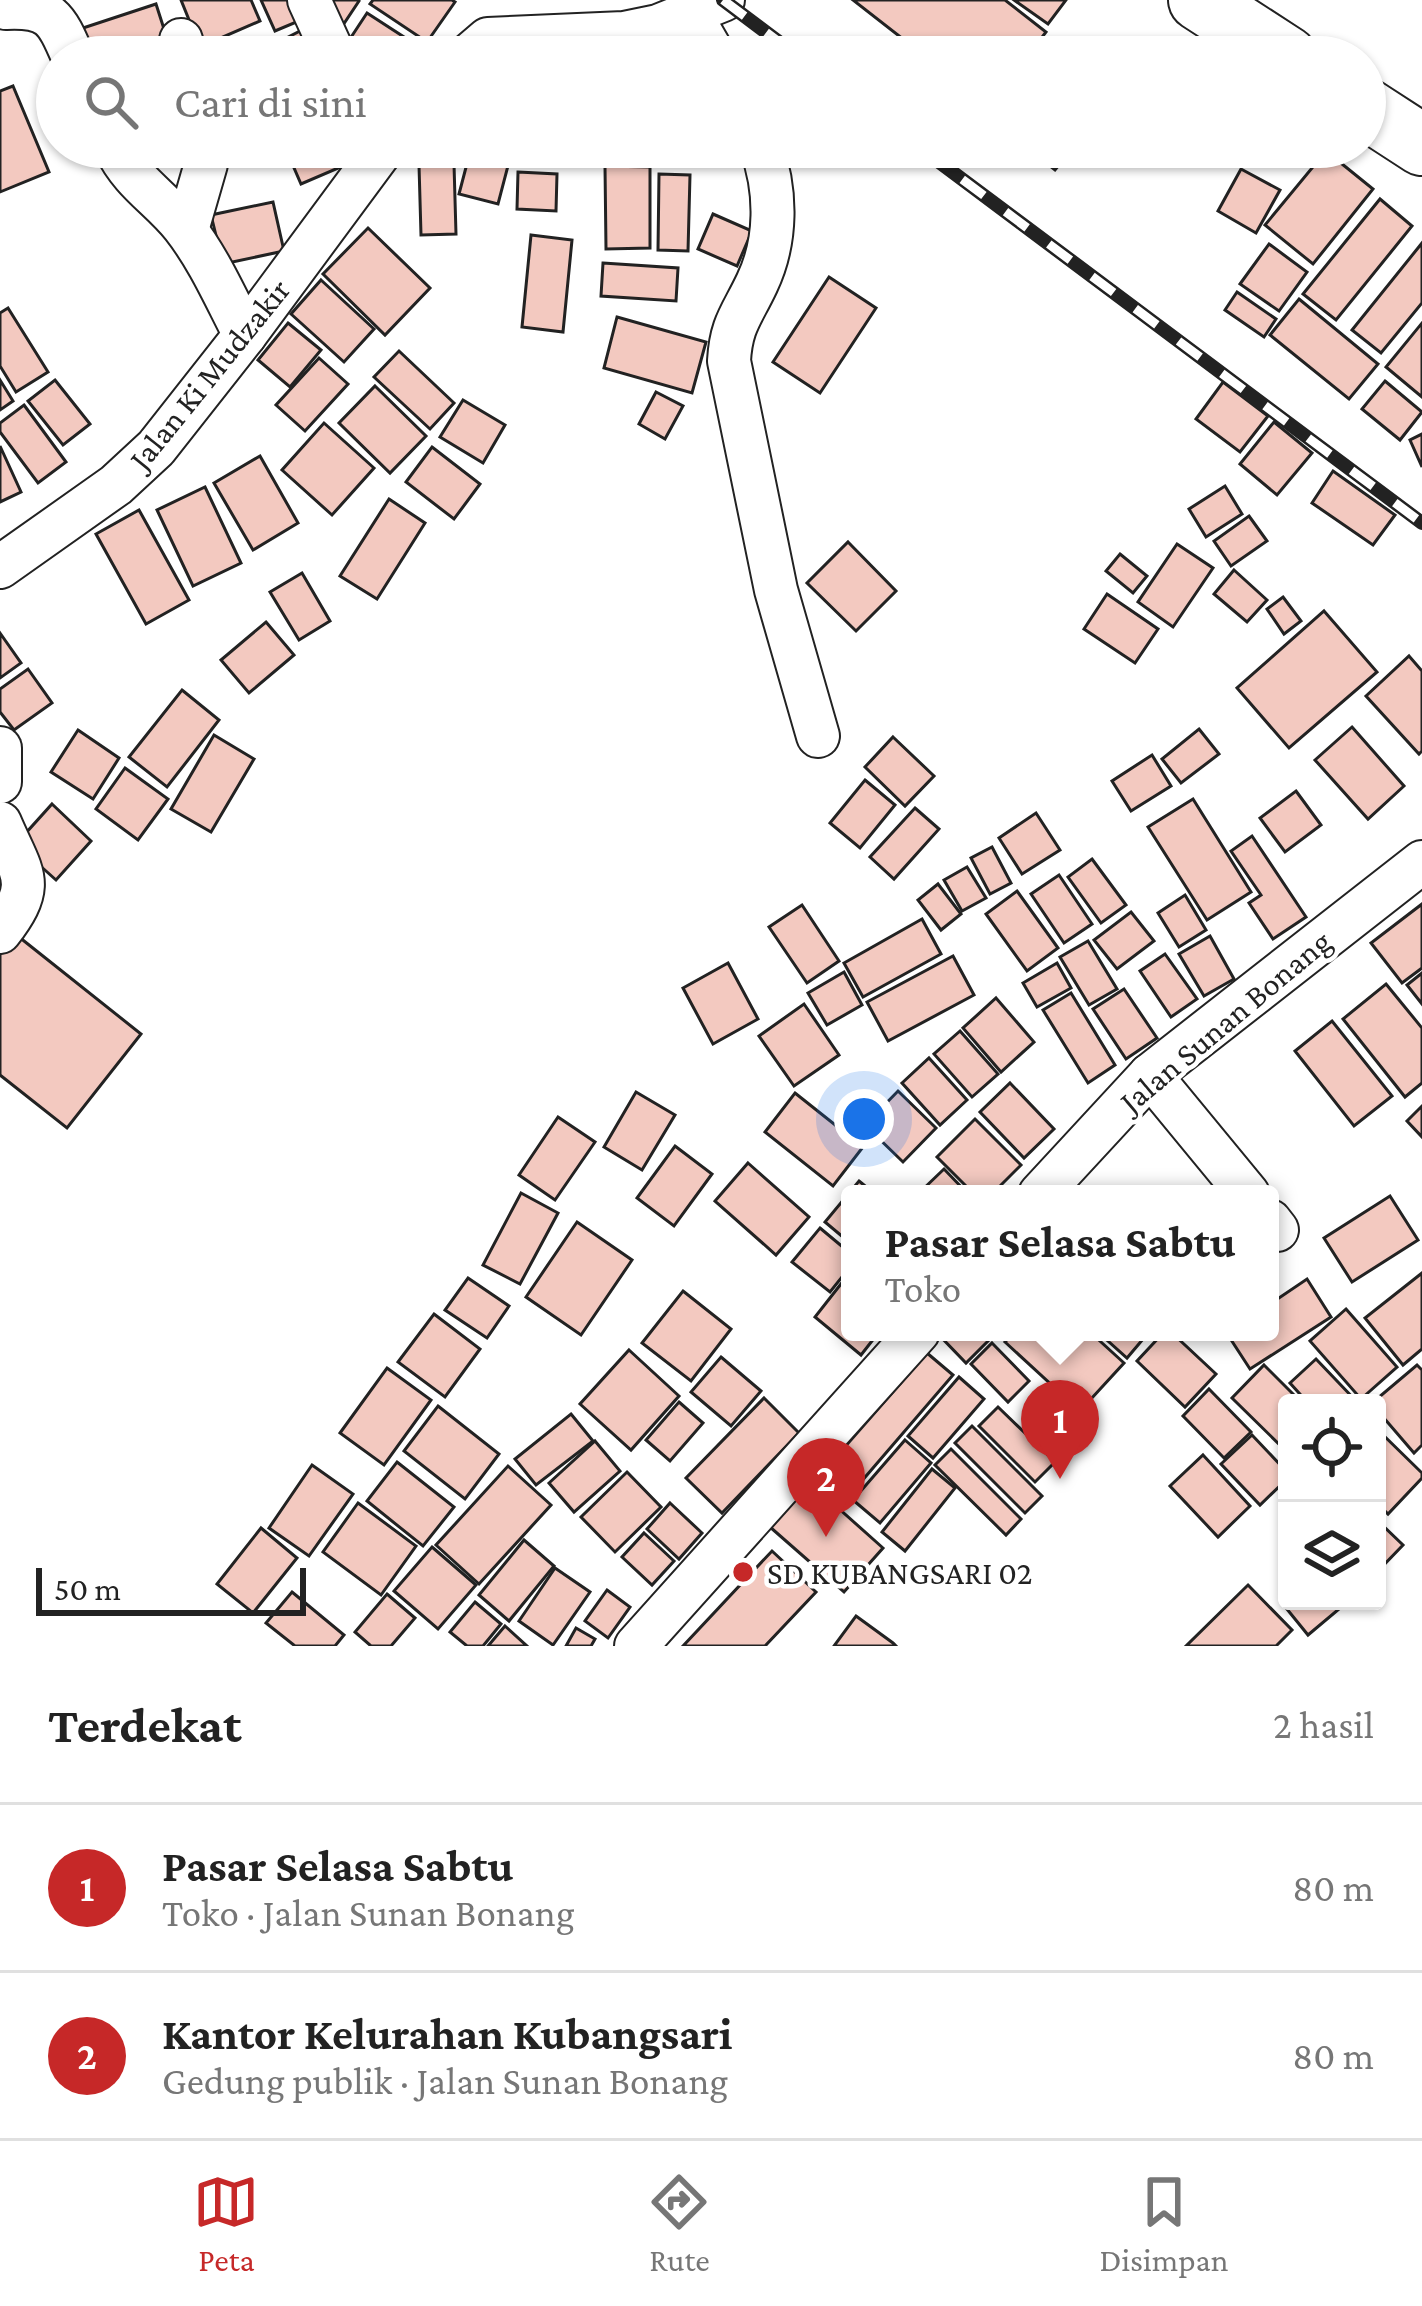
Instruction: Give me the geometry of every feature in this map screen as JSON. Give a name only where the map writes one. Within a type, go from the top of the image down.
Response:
[{"type":"highway","points":[[1199,0],[1255,36]]},
{"type":"highway","points":[[1386,122],[1422,145]]},
{"type":"street","points":[[309,0],[325,36]]},
{"type":"street","points":[[556,36],[623,33],[658,26],[706,6],[711,36]]},
{"type":"street","points":[[6,8],[35,7],[49,14],[65,36]]},
{"type":"street","points":[[128,168],[141,188],[187,230],[245,335]]},
{"type":"street","points":[[187,230],[205,168]]},
{"type":"street","name":"Jalan Ki Mudzakir","points":[[0,567],[116,485],[156,448],[368,168]]},
{"type":"street","points":[[765,168],[772,211],[771,251],[730,332],[729,361],[776,590],[818,736]]},
{"type":"street","points":[[0,748],[0,782]]},
{"type":"street","points":[[0,823],[25,891],[0,932]]},
{"type":"street","name":"Jalan Sunan Bonang","points":[[1048,1185],[1150,1076],[1422,862]]},
{"type":"street","points":[[1150,1076],[1241,1185]]},
{"type":"street","points":[[637,1646],[910,1341]]},
{"type":"building","points":[[181,0],[251,0],[260,21],[225,36],[196,36]]},
{"type":"building","points":[[261,0],[298,0],[306,18],[275,31]]},
{"type":"building","points":[[320,0],[358,0],[359,1],[343,25]]},
{"type":"building","points":[[373,0],[455,2],[431,36],[418,36],[370,4]]},
{"type":"building","points":[[853,0],[1005,0],[1046,32],[1043,36],[899,36]]},
{"type":"building","points":[[1014,0],[1066,0],[1048,24]]},
{"type":"building","points":[[156,4],[166,36],[86,36],[83,28]]},
{"type":"building","points":[[367,13],[402,36],[352,36]]},
{"type":"building","points":[[13,86],[36,141],[36,168],[49,172],[0,192],[0,91]]},
{"type":"building","points":[[294,168],[338,168],[301,184]]},
{"type":"building","points":[[419,168],[454,168],[456,234],[421,235]]},
{"type":"building","points":[[466,168],[507,168],[498,204],[459,194]]},
{"type":"building","points":[[605,168],[650,168],[650,248],[606,249]]},
{"type":"building","points":[[1312,168],[1347,168],[1373,189],[1313,264],[1265,225]]},
{"type":"building","points":[[1241,169],[1280,190],[1256,233],[1218,211]]},
{"type":"building","points":[[518,172],[557,174],[556,211],[517,209]]},
{"type":"building","points":[[659,174],[690,175],[688,251],[658,250]]},
{"type":"building","points":[[1380,199],[1412,226],[1336,320],[1303,294]]},
{"type":"building","points":[[273,202],[284,251],[223,264],[211,215]]},
{"type":"building","points":[[713,214],[752,231],[737,266],[698,249]]},
{"type":"building","points":[[368,228],[430,288],[385,335],[323,274]]},
{"type":"building","points":[[531,235],[572,240],[563,332],[522,327]]},
{"type":"building","points":[[1422,243],[1422,303],[1381,353],[1352,330]]},
{"type":"building","points":[[1269,244],[1307,272],[1279,311],[1240,284]]},
{"type":"building","points":[[603,263],[678,268],[676,301],[601,296]]},
{"type":"building","points":[[829,277],[876,308],[820,393],[773,362]]},
{"type":"building","points":[[321,280],[374,329],[344,362],[291,314]]},
{"type":"building","points":[[1237,292],[1276,319],[1264,337],[1225,310]]},
{"type":"building","points":[[1299,299],[1378,364],[1349,399],[1270,335]]},
{"type":"building","points":[[8,308],[48,372],[16,392],[0,366],[0,313]]},
{"type":"building","points":[[617,317],[706,342],[692,393],[604,368]]},
{"type":"building","points":[[288,323],[321,350],[290,387],[258,360]]},
{"type":"building","points":[[1422,323],[1422,397],[1386,367]]},
{"type":"building","points":[[399,351],[454,403],[430,429],[374,377]]},
{"type":"building","points":[[319,358],[348,384],[305,431],[276,405]]},
{"type":"building","points":[[0,380],[13,401],[0,410]]},
{"type":"building","points":[[55,380],[90,424],[63,445],[28,401]]},
{"type":"building","points":[[1385,381],[1422,412],[1400,440],[1362,409]]},
{"type":"building","points":[[1223,382],[1268,416],[1240,452],[1196,419]]},
{"type":"building","points":[[375,386],[426,436],[390,473],[339,423]]},
{"type":"building","points":[[656,392],[683,406],[665,439],[639,424]]},
{"type":"building","points":[[463,400],[505,425],[483,463],[440,437]]},
{"type":"building","points":[[24,405],[66,462],[38,483],[0,432],[0,423]]},
{"type":"building","points":[[1274,422],[1312,453],[1277,495],[1240,464]]},
{"type":"building","points":[[324,423],[374,468],[332,515],[282,470]]},
{"type":"building","points":[[1422,434],[1422,467],[1410,440]]},
{"type":"building","points":[[0,446],[21,492],[0,502]]},
{"type":"building","points":[[432,447],[480,484],[454,519],[406,482]]},
{"type":"building","points":[[260,456],[298,523],[253,550],[214,483]]},
{"type":"building","points":[[1333,471],[1395,515],[1373,545],[1312,503]]},
{"type":"building","points":[[1225,486],[1242,514],[1206,537],[1189,509]]},
{"type":"building","points":[[205,487],[241,563],[193,586],[157,510]]},
{"type":"building","points":[[389,499],[425,523],[377,599],[340,576]]},
{"type":"building","points":[[139,510],[189,600],[146,624],[96,534]]},
{"type":"building","points":[[1249,516],[1267,541],[1231,566],[1214,541]]},
{"type":"building","points":[[848,542],[896,591],[856,631],[807,583]]},
{"type":"building","points":[[1177,544],[1213,568],[1173,627],[1138,602]]},
{"type":"building","points":[[1120,554],[1147,576],[1133,593],[1106,571]]},
{"type":"building","points":[[1234,570],[1267,600],[1247,622],[1214,594]]},
{"type":"building","points":[[302,573],[330,621],[299,640],[270,592]]},
{"type":"building","points":[[1107,594],[1158,629],[1135,663],[1084,629]]},
{"type":"building","points":[[1283,597],[1301,621],[1284,634],[1267,609]]},
{"type":"building","points":[[1324,611],[1377,672],[1289,748],[1237,688]]},
{"type":"building","points":[[266,622],[294,655],[249,693],[221,660]]},
{"type":"building","points":[[0,633],[21,663],[0,678]]},
{"type":"building","points":[[1409,656],[1422,671],[1419,754],[1366,696]]},
{"type":"building","points":[[28,669],[52,703],[14,730],[0,712],[0,689]]},
{"type":"building","points":[[182,690],[219,720],[167,787],[129,757]]},
{"type":"building","points":[[1352,727],[1404,786],[1368,819],[1315,760]]},
{"type":"building","points":[[1199,729],[1219,754],[1181,783],[1162,759]]},
{"type":"building","points":[[78,730],[119,758],[93,799],[51,772]]},
{"type":"building","points":[[214,735],[254,759],[211,832],[171,809]]},
{"type":"building","points":[[893,737],[934,776],[905,806],[865,767]]},
{"type":"building","points":[[1152,755],[1171,786],[1131,811],[1112,781]]},
{"type":"building","points":[[125,768],[168,799],[138,840],[96,809]]},
{"type":"building","points":[[865,780],[895,805],[860,848],[830,823]]},
{"type":"building","points":[[1296,791],[1321,825],[1285,852],[1260,818]]},
{"type":"building","points":[[1193,799],[1251,892],[1207,920],[1148,827]]},
{"type":"building","points":[[52,804],[91,841],[56,880],[16,844]]},
{"type":"building","points":[[915,808],[939,829],[894,879],[870,857]]},
{"type":"building","points":[[1036,813],[1060,850],[1022,874],[999,838]]},
{"type":"building","points":[[1252,836],[1306,917],[1273,939],[1249,903],[1261,895],[1231,851]]},
{"type":"building","points":[[992,847],[1011,883],[990,894],[971,858]]},
{"type":"building","points":[[1092,859],[1126,905],[1101,923],[1068,877]]},
{"type":"building","points":[[967,867],[986,898],[962,911],[944,880]]},
{"type":"building","points":[[1059,875],[1092,924],[1064,943],[1031,894]]},
{"type":"building","points":[[938,884],[961,914],[941,930],[918,900]]},
{"type":"building","points":[[1017,891],[1058,948],[1027,971],[986,914]]},
{"type":"building","points":[[1185,895],[1206,930],[1179,947],[1158,913]]},
{"type":"building","points":[[1422,904],[1422,968],[1402,983],[1371,943]]},
{"type":"building","points":[[802,905],[839,961],[807,983],[769,927]]},
{"type":"building","points":[[1131,912],[1154,941],[1117,969],[1094,940]]},
{"type":"building","points":[[922,919],[941,954],[863,997],[844,963]]},
{"type":"building","points":[[14,933],[141,1034],[67,1128],[0,1075],[0,951]]},
{"type":"building","points":[[1210,936],[1234,979],[1204,996],[1179,954]]},
{"type":"building","points":[[1088,941],[1117,989],[1089,1005],[1060,957]]},
{"type":"building","points":[[1165,954],[1197,999],[1171,1017],[1140,971]]},
{"type":"building","points":[[953,956],[974,995],[888,1041],[867,1002]]},
{"type":"building","points":[[728,963],[758,1019],[713,1044],[683,988]]},
{"type":"building","points":[[1057,963],[1071,988],[1037,1007],[1023,983]]},
{"type":"building","points":[[844,972],[862,1005],[827,1025],[808,993]]},
{"type":"building","points":[[1422,973],[1422,1004],[1407,985]]},
{"type":"building","points":[[1386,984],[1422,1028],[1422,1083],[1405,1097],[1343,1019]]},
{"type":"building","points":[[1124,989],[1157,1038],[1126,1059],[1093,1009]]},
{"type":"building","points":[[1071,993],[1115,1065],[1088,1083],[1043,1010]]},
{"type":"building","points":[[996,998],[1034,1042],[1001,1072],[963,1028]]},
{"type":"building","points":[[804,1004],[839,1055],[794,1086],[759,1036]]},
{"type":"building","points":[[1332,1021],[1392,1096],[1354,1126],[1295,1051]]},
{"type":"building","points":[[960,1031],[998,1074],[972,1097],[934,1054]]},
{"type":"building","points":[[929,1058],[967,1100],[940,1125],[902,1083]]},
{"type":"building","points":[[1010,1083],[1054,1129],[1024,1158],[980,1112]]},
{"type":"building","points":[[898,1091],[936,1128],[903,1162],[865,1125]]},
{"type":"building","points":[[636,1092],[675,1115],[642,1170],[604,1147]]},
{"type":"building","points":[[795,1093],[863,1147],[833,1186],[765,1132]]},
{"type":"building","points":[[1422,1106],[1422,1137],[1407,1121]]},
{"type":"building","points":[[558,1117],[595,1142],[555,1200],[519,1175]]},
{"type":"building","points":[[975,1119],[1021,1165],[1001,1185],[965,1185],[937,1157]]},
{"type":"building","points":[[675,1146],[712,1174],[674,1226],[637,1198]]},
{"type":"building","points":[[748,1163],[809,1217],[776,1255],[715,1201]]},
{"type":"building","points":[[944,1169],[959,1185],[927,1185]]},
{"type":"building","points":[[521,1193],[558,1213],[520,1284],[483,1265]]},
{"type":"building","points":[[1390,1196],[1418,1240],[1352,1282],[1324,1238]]},
{"type":"building","points":[[841,1203],[841,1235],[825,1222]]},
{"type":"building","points":[[577,1222],[632,1260],[581,1335],[526,1297]]},
{"type":"building","points":[[820,1228],[841,1246],[841,1278],[830,1292],[792,1262]]},
{"type":"building","points":[[1422,1273],[1422,1349],[1403,1365],[1365,1318]]},
{"type":"building","points":[[468,1278],[509,1306],[487,1338],[445,1310]]},
{"type":"building","points":[[1307,1279],[1331,1317],[1250,1369],[1232,1341],[1279,1341],[1279,1298]]},
{"type":"building","points":[[841,1284],[841,1338],[815,1317]]},
{"type":"building","points":[[683,1291],[731,1329],[691,1381],[642,1343]]},
{"type":"building","points":[[1346,1309],[1397,1367],[1367,1394],[1357,1394],[1310,1341]]},
{"type":"building","points":[[434,1314],[480,1349],[445,1397],[398,1362]]},
{"type":"building","points":[[844,1341],[872,1341],[861,1355]]},
{"type":"building","points":[[945,1341],[988,1341],[966,1363]]},
{"type":"building","points":[[1100,1341],[1124,1363],[1080,1411],[1005,1342]]},
{"type":"building","points":[[1108,1341],[1141,1341],[1127,1358]]},
{"type":"building","points":[[1156,1341],[1181,1341],[1216,1374],[1185,1407],[1137,1361]]},
{"type":"building","points":[[992,1343],[1029,1381],[1008,1402],[971,1364]]},
{"type":"building","points":[[629,1350],[679,1396],[631,1450],[580,1404]]},
{"type":"building","points":[[927,1353],[953,1375],[848,1497],[822,1473]]},
{"type":"building","points":[[721,1357],[761,1391],[731,1426],[691,1392]]},
{"type":"building","points":[[1316,1359],[1349,1394],[1300,1394],[1290,1383]]},
{"type":"building","points":[[1264,1365],[1293,1394],[1278,1394],[1278,1443],[1232,1398]]},
{"type":"building","points":[[1417,1365],[1422,1370],[1422,1445],[1414,1453],[1386,1420],[1383,1394]]},
{"type":"building","points":[[387,1368],[431,1400],[384,1465],[340,1433]]},
{"type":"building","points":[[959,1377],[984,1399],[933,1458],[908,1436]]},
{"type":"building","points":[[1209,1389],[1251,1432],[1224,1458],[1183,1416]]},
{"type":"building","points":[[764,1398],[799,1433],[722,1513],[686,1478]]},
{"type":"building","points":[[679,1402],[703,1423],[670,1461],[646,1440]]},
{"type":"building","points":[[438,1406],[499,1454],[465,1499],[404,1451]]},
{"type":"building","points":[[998,1407],[1055,1462],[1035,1482],[979,1426]]},
{"type":"building","points":[[571,1414],[593,1441],[536,1485],[515,1459]]},
{"type":"building","points":[[972,1426],[1042,1496],[1025,1513],[955,1443]]},
{"type":"building","points":[[1252,1435],[1278,1462],[1278,1488],[1260,1505],[1221,1464]]},
{"type":"building","points":[[1386,1438],[1422,1473],[1386,1512]]},
{"type":"building","points":[[905,1440],[931,1463],[880,1523],[853,1500]]},
{"type":"building","points":[[595,1441],[620,1471],[574,1512],[549,1483]]},
{"type":"building","points":[[951,1449],[1021,1519],[1006,1535],[935,1465]]},
{"type":"building","points":[[1203,1455],[1250,1506],[1218,1537],[1170,1486]]},
{"type":"building","points":[[397,1462],[454,1507],[423,1546],[367,1501]]},
{"type":"building","points":[[312,1465],[353,1494],[309,1556],[269,1528]]},
{"type":"building","points":[[508,1466],[551,1505],[479,1584],[436,1545]]},
{"type":"building","points":[[932,1469],[955,1488],[905,1551],[882,1532]]},
{"type":"building","points":[[627,1472],[661,1507],[615,1552],[581,1517]]},
{"type":"building","points":[[809,1482],[883,1548],[844,1592],[770,1527]]},
{"type":"building","points":[[358,1503],[416,1546],[381,1595],[323,1552]]},
{"type":"building","points":[[670,1503],[702,1533],[679,1559],[647,1529]]},
{"type":"building","points":[[261,1528],[297,1558],[253,1613],[217,1584]]},
{"type":"building","points":[[1386,1529],[1403,1545],[1386,1563]]},
{"type":"building","points":[[644,1533],[674,1561],[652,1585],[622,1557]]},
{"type":"building","points":[[524,1540],[554,1566],[509,1621],[479,1595]]},
{"type":"building","points":[[432,1547],[476,1585],[438,1629],[394,1591]]},
{"type":"building","points":[[772,1551],[816,1592],[765,1646],[683,1646]]},
{"type":"building","points":[[555,1568],[590,1592],[553,1645],[519,1621]]},
{"type":"building","points":[[1248,1585],[1292,1630],[1276,1646],[1186,1646]]},
{"type":"building","points":[[607,1590],[630,1607],[608,1638],[585,1621]]},
{"type":"building","points":[[292,1592],[344,1635],[335,1646],[295,1646],[266,1623]]},
{"type":"building","points":[[387,1594],[415,1618],[391,1646],[371,1646],[355,1632]]},
{"type":"building","points":[[475,1602],[501,1624],[483,1646],[467,1646],[450,1632]]},
{"type":"building","points":[[1288,1610],[1338,1610],[1308,1635]]},
{"type":"building","points":[[856,1616],[893,1643],[896,1646],[834,1646]]},
{"type":"building","points":[[505,1626],[527,1646],[488,1646]]},
{"type":"building","points":[[576,1628],[595,1639],[591,1646],[566,1646]]},
{"type":"railway","points":[[723,0],[771,36]]},
{"type":"railway","points":[[947,168],[1422,523]]},
{"type":"place","name":"Pasar Selasa Sabtu","points":[[1060,1479]]},
{"type":"place","name":"Kantor Kelurahan Kubangsari","points":[[826,1537]]},
{"type":"place","name":"SD KUBANGSARI 02","points":[[743,1572]]}]
